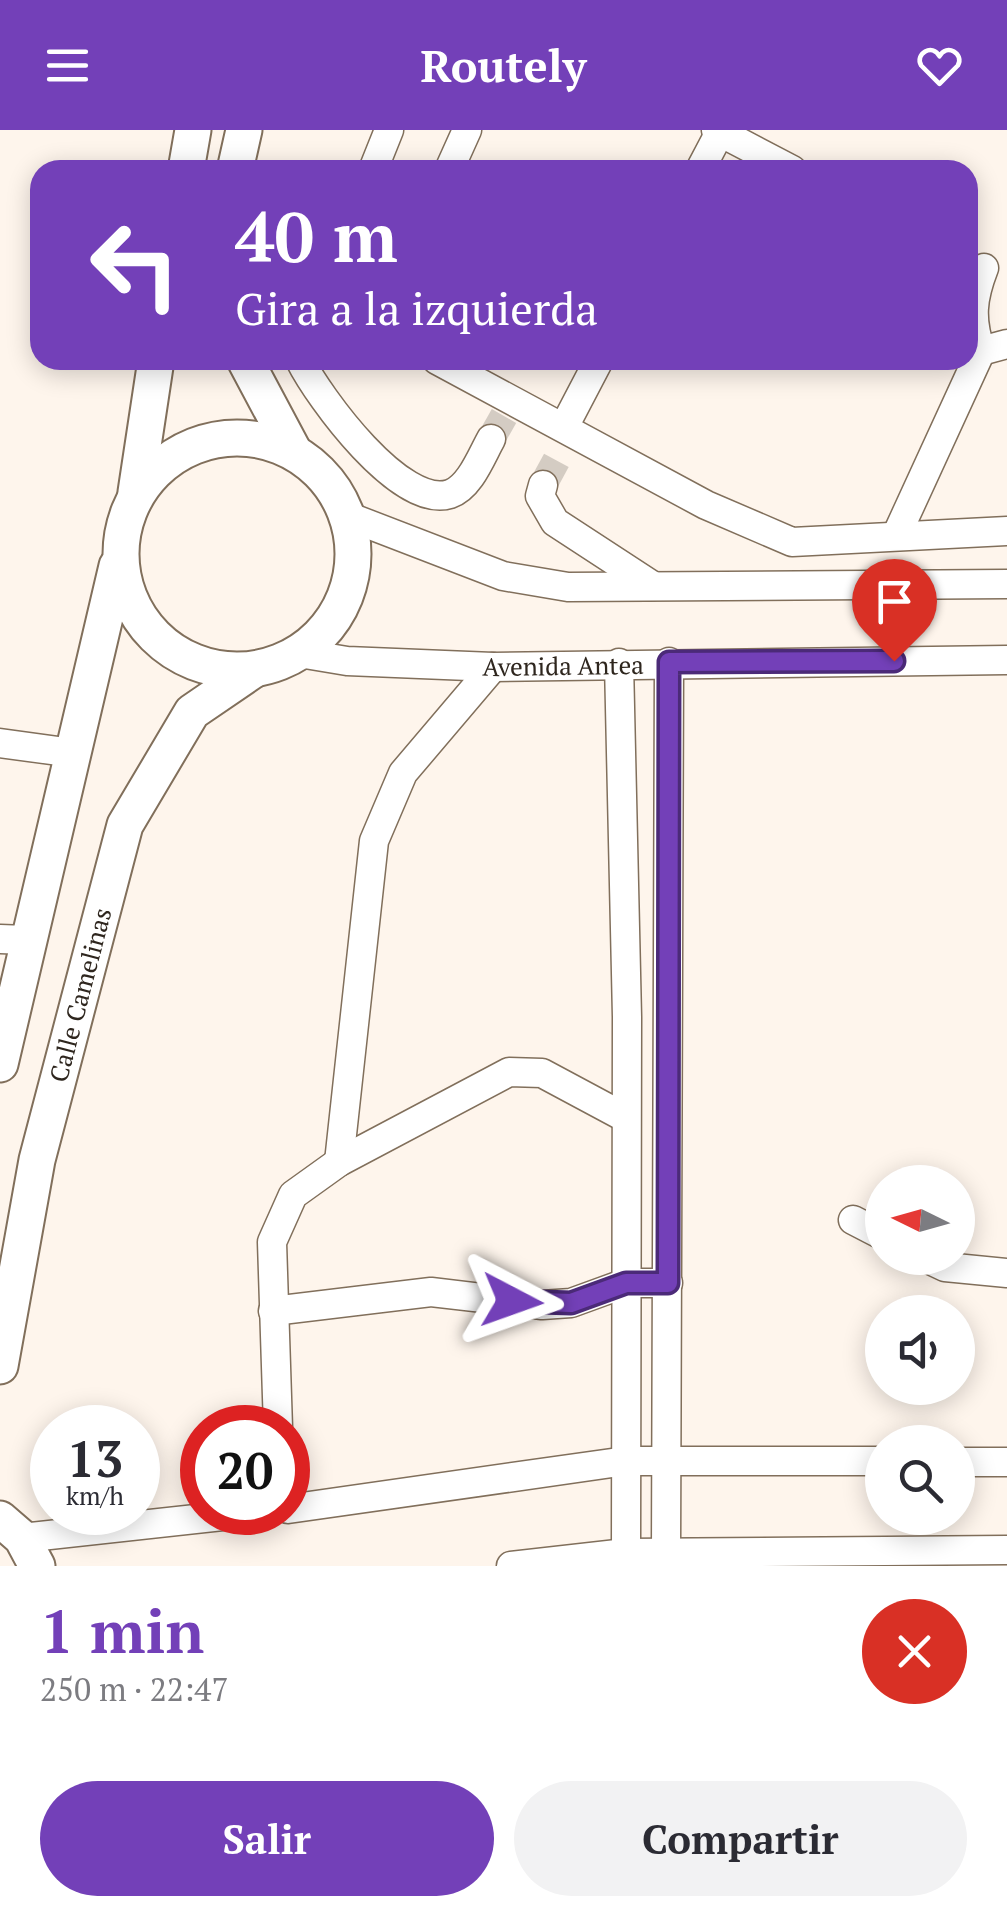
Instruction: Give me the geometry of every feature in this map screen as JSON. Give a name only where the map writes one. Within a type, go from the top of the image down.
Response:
[{"type":"main road","points":[[188,160],[193,130]]},
{"type":"main road","points":[[237,160],[244,130]]},
{"type":"main road","points":[[0,1064],[13,940],[73,753],[136,493],[154,370]]},
{"type":"main road","points":[[250,370],[294,452]]},
{"type":"main road","points":[[119,560],[131,607],[161,645],[204,667],[252,670],[311,643],[340,608],[351,578],[353,547],[347,516],[326,479],[294,452],[260,438],[224,436],[189,446],[159,465],[136,493]]},
{"type":"main road","name":"Calle Camelinas","points":[[0,1366],[36,1160],[125,826],[192,712],[252,670]]},
{"type":"street","points":[[376,160],[389,130]]},
{"type":"street","points":[[454,160],[468,130]]},
{"type":"street","points":[[705,160],[718,131],[773,160]]},
{"type":"street","points":[[897,534],[994,348]]},
{"type":"street","points":[[306,370],[321,395],[383,465],[416,492],[454,494],[469,479],[491,439]]},
{"type":"street","points":[[456,370],[706,504],[792,542],[1007,531]]},
{"type":"street","points":[[564,427],[594,370]]},
{"type":"street","points":[[544,485],[540,496],[555,522],[653,586]]},
{"type":"street","points":[[347,516],[503,576],[568,587],[1007,584]]},
{"type":"street","name":"Avenida Antea","points":[[311,643],[347,661],[493,667],[1007,660]]},
{"type":"street","points":[[663,1560],[670,1018],[669,662]]},
{"type":"street","points":[[619,663],[627,1017],[629,1560]]},
{"type":"street","points":[[340,1162],[374,841],[403,773],[493,667]]},
{"type":"street","points":[[0,743],[73,753]]},
{"type":"street","points":[[627,1017],[670,1018]]},
{"type":"street","points":[[277,1405],[272,1242],[293,1195],[340,1162],[509,1072],[542,1073],[626,1118]]},
{"type":"street","points":[[853,1220],[865,1226]]},
{"type":"street","points":[[975,1270],[1007,1273]]},
{"type":"street","points":[[273,1311],[431,1292],[542,1305],[571,1303],[626,1283],[668,1283]]},
{"type":"street","points":[[310,1506],[626,1461],[865,1461]]},
{"type":"street","points":[[975,1462],[1007,1462]]},
{"type":"street","points":[[20,1541],[180,1522]]},
{"type":"street","points":[[514,1566],[1007,1550]]},
{"type":"path","points":[[311,643],[336,629],[348,601],[362,550],[347,516]]},
{"type":"tunnel","points":[[491,439],[504,416]]},
{"type":"tunnel","points":[[543,485],[562,450]]},
{"type":"route","points":[[512,1301],[571,1303],[626,1283],[668,1283],[669,662],[894,661]]}]
